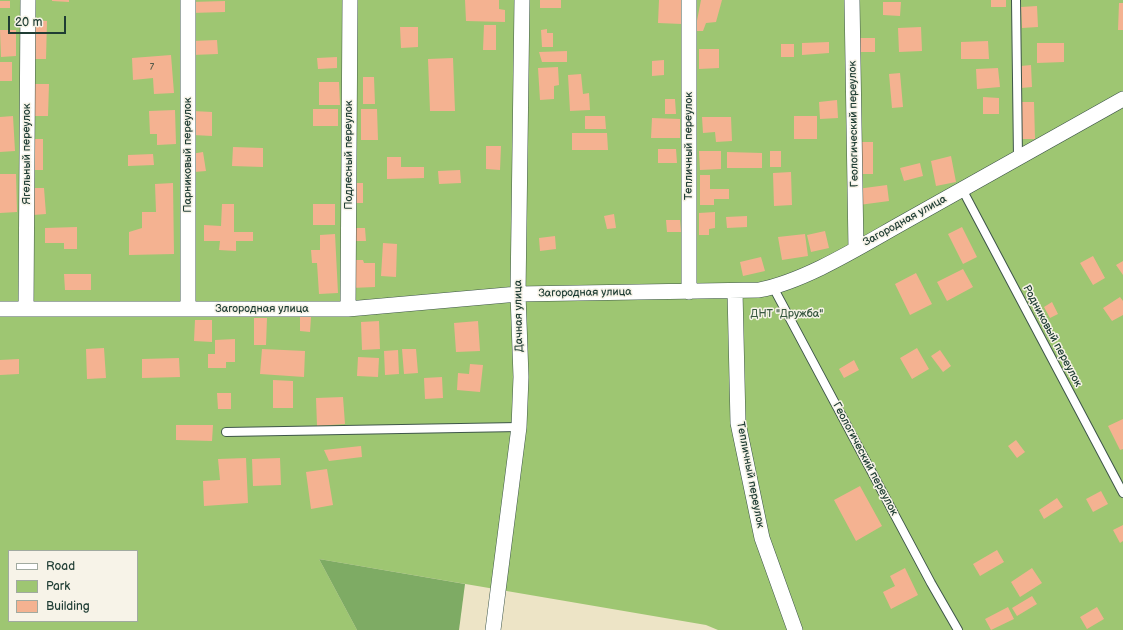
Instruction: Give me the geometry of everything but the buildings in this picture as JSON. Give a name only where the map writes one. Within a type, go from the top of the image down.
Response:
[{"type":"street","name":"Ягельный переулок","points":[[26,309],[28,0]]},
{"type":"street","name":"Парниковый переулок","points":[[188,0],[188,309]]},
{"type":"street","name":"Подлесный переулок","points":[[348,310],[350,0]]},
{"type":"street","name":"Дачная улица","points":[[493,630],[519,427],[521,377],[518,294],[522,0]]},
{"type":"street","name":"Тепличный переулок","points":[[689,0],[689,292]]},
{"type":"street","name":"Геологический переулок","points":[[852,0],[856,249]]},
{"type":"street","name":"Загородная улица","points":[[0,309],[348,310],[518,294],[735,291],[773,287],[796,278],[856,249],[1123,99]]},
{"type":"street","name":"Тепличный переулок","points":[[735,291],[738,423],[762,538],[795,630]]},
{"type":"lane","points":[[1016,0],[1018,158]]},
{"type":"lane","name":"Родниковый переулок","points":[[962,189],[1123,493]]},
{"type":"lane","name":"Геологический переулок","points":[[773,287],[958,630]]},
{"type":"lane","points":[[226,432],[519,427]]},
{"type":"green space","name":"ДНТ \"Дружба\"","points":[[0,0],[1123,0],[1123,630],[718,630],[706,625],[319,559],[357,630],[0,630]]},
{"type":"green space","points":[[319,559],[465,584],[459,630],[357,630]]}]
